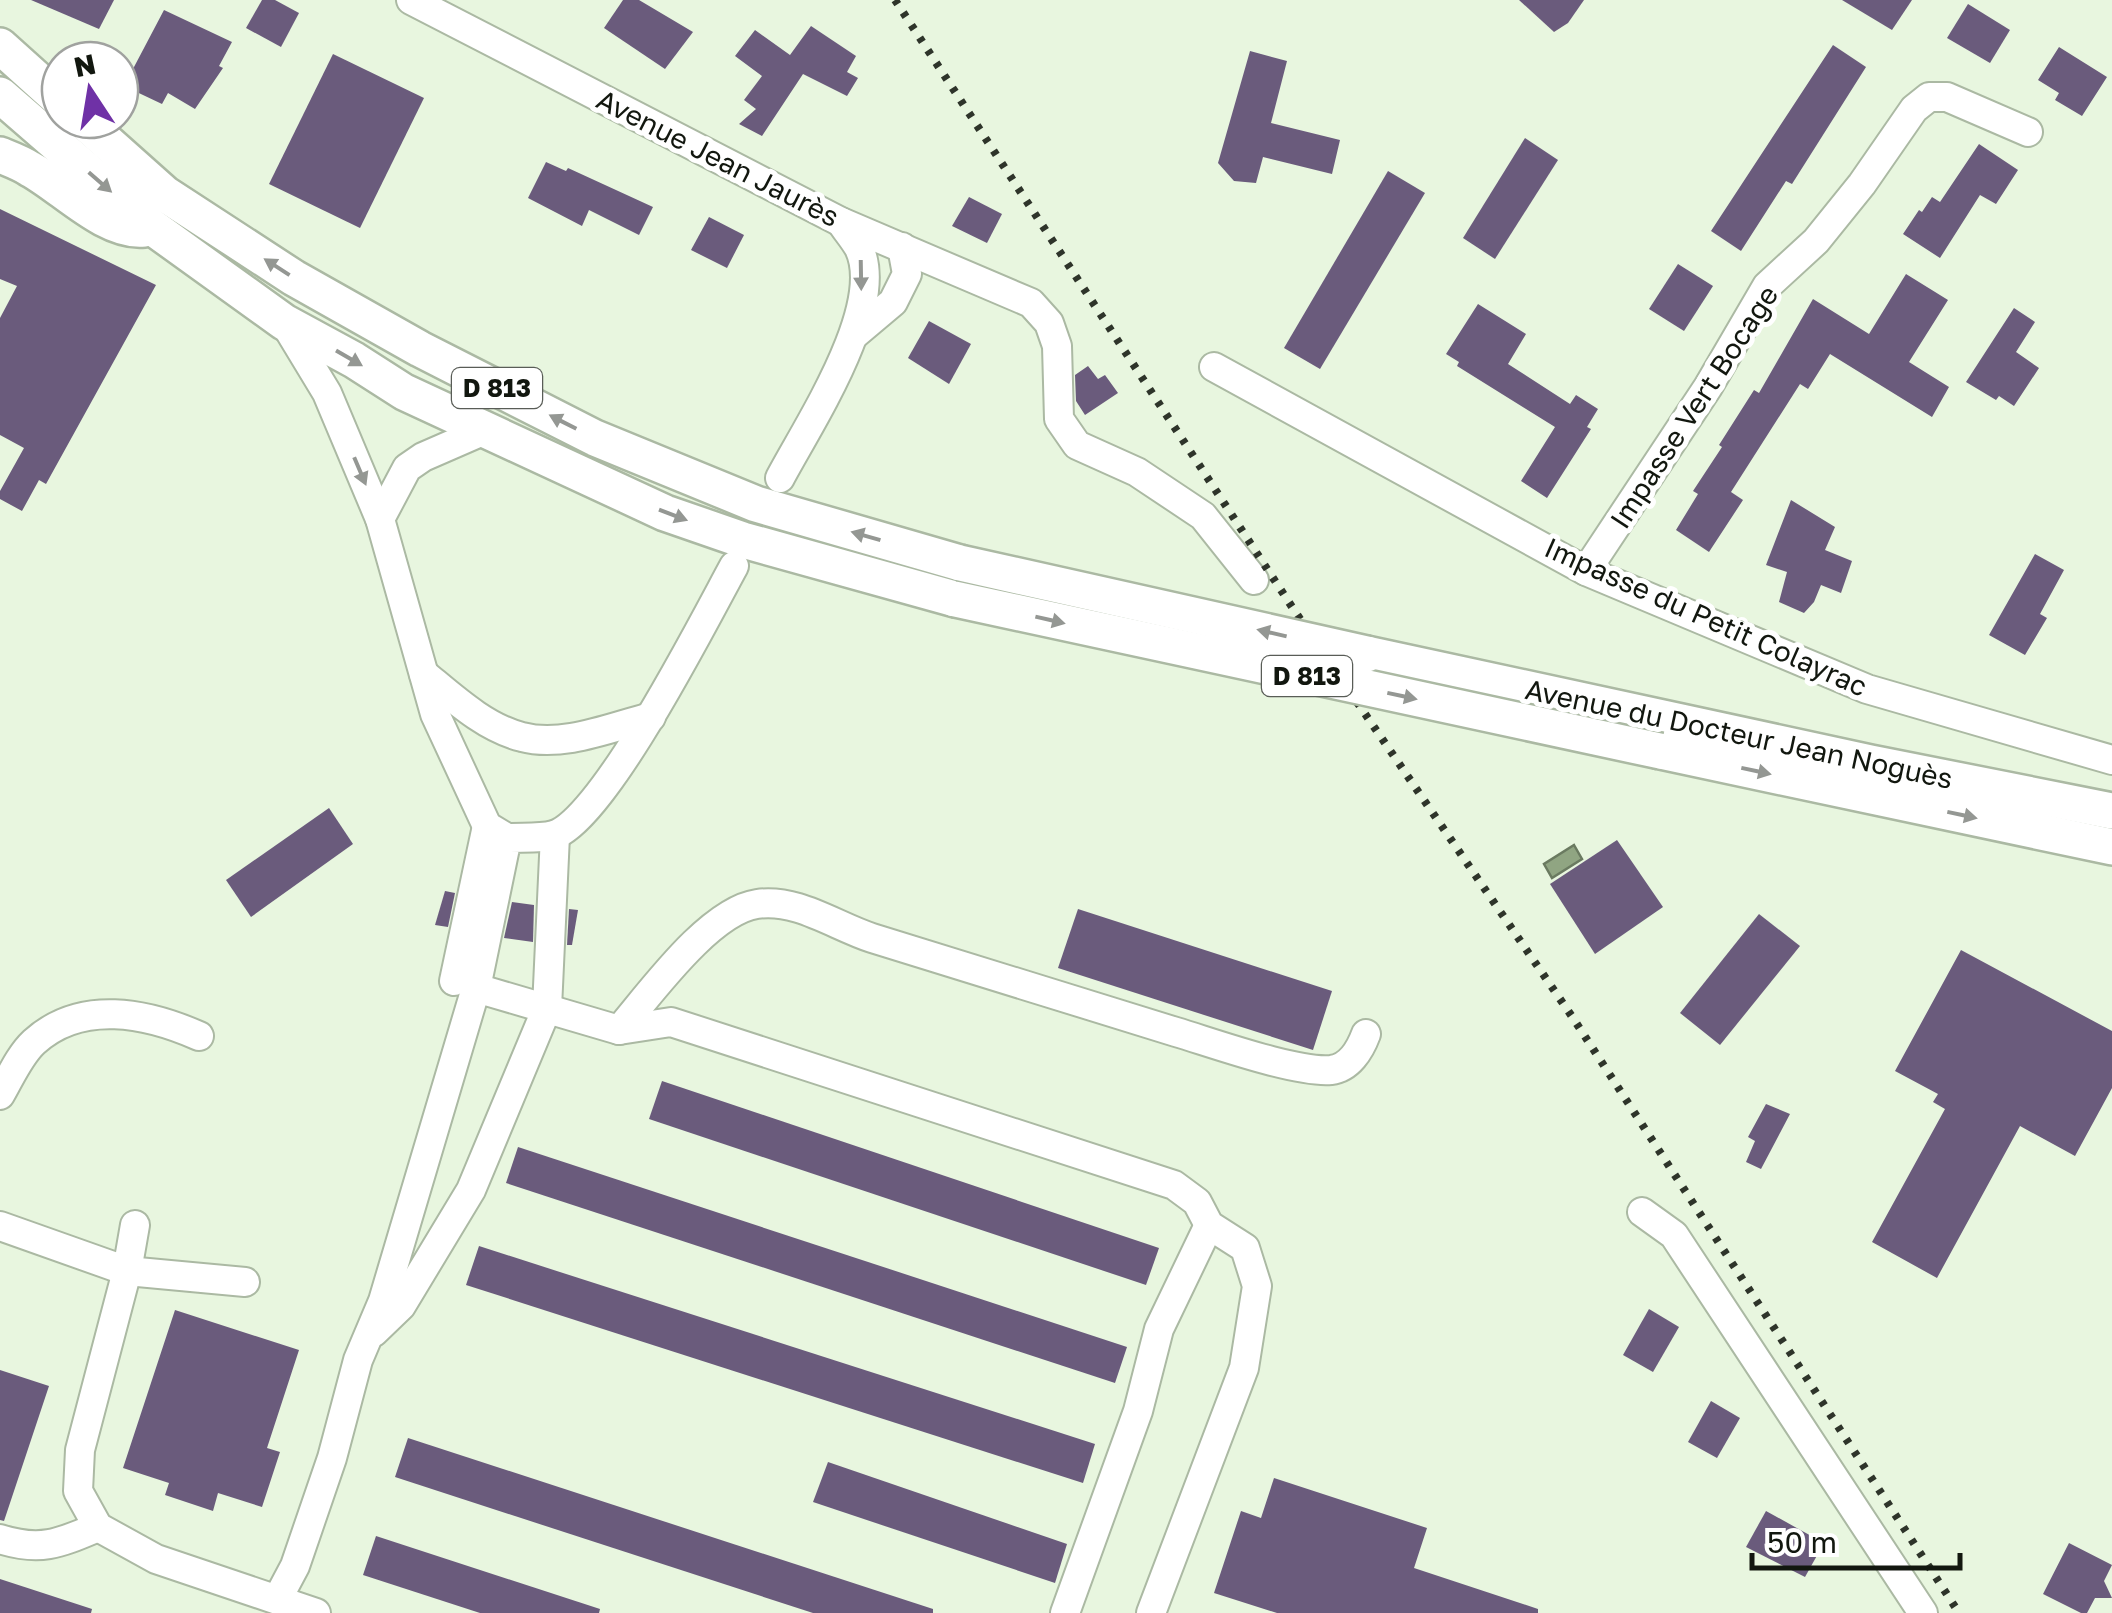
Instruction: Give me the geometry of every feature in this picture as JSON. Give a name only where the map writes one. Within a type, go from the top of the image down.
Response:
[{"type":"main road","points":[[0,46],[40,82]]},
{"type":"main road","name":"D 813","points":[[0,94],[152,227],[284,322],[404,392],[485,430]]},
{"type":"main road","name":"Avenue du Docteur Jean Noguès","points":[[104,140],[165,194],[294,278],[595,438],[756,504],[960,564],[1367,654],[1869,779],[2112,847]]},
{"type":"main road","points":[[0,155],[30,169],[104,218],[137,230],[152,227]]},
{"type":"main road","name":"Avenue du Docteur Jean Noguès","points":[[485,430],[665,513],[743,540],[955,599],[1660,751],[2112,811]]},
{"type":"street","name":"Avenue Jean Jaurès","points":[[411,0],[841,222],[1030,303],[1049,322],[1057,346],[1059,418],[1077,445],[1137,472],[1204,516],[1254,580]]},
{"type":"street","name":"Impasse Vert Bocage","points":[[1586,572],[1708,387],[1767,286],[1816,241],[1914,109],[1929,97],[1947,98],[2028,132]]},
{"type":"street","points":[[780,478],[855,334],[862,263],[860,249],[841,222]]},
{"type":"street","points":[[855,334],[893,302],[907,274],[902,247]]},
{"type":"street","points":[[278,1598],[295,1566],[326,1476],[358,1360],[383,1301],[465,985],[497,832],[436,714],[380,519],[327,393],[284,322]]},
{"type":"street","name":"Impasse du Petit Colayrac","points":[[1214,367],[1586,572],[1867,689],[2112,760]]},
{"type":"street","points":[[380,519],[407,468],[485,430]]},
{"type":"street","points":[[497,832],[555,835],[578,816],[623,761],[651,717],[734,566]]},
{"type":"street","points":[[424,674],[468,709],[522,737],[559,740],[651,717]]},
{"type":"street","points":[[368,1338],[401,1306],[471,1190],[547,1008],[555,835]]},
{"type":"street","points":[[619,1030],[708,929],[732,913],[756,904],[787,904],[866,936],[1305,1068],[1334,1070],[1361,1048],[1366,1034]]},
{"type":"street","points":[[465,985],[619,1030],[671,1022],[1174,1185],[1198,1202],[1209,1225],[1245,1248],[1256,1286],[1244,1368],[1151,1613]]},
{"type":"street","points":[[0,1096],[34,1043],[55,1028],[80,1019],[108,1013],[140,1015],[199,1036]]},
{"type":"street","points":[[1642,1212],[1674,1235],[1922,1613]]},
{"type":"street","points":[[135,1224],[127,1271],[80,1450],[78,1491],[98,1528],[156,1559],[316,1613]]},
{"type":"street","points":[[1065,1613],[1138,1411],[1159,1328],[1209,1225]]},
{"type":"street","points":[[0,1226],[127,1271],[215,1276],[245,1282]]},
{"type":"street","points":[[0,1539],[20,1545],[52,1546],[98,1528]]},
{"type":"shaded area","points":[[1574,845],[1582,859],[1552,878],[1544,864]]},
{"type":"building","points":[[31,0],[114,0],[99,29]]},
{"type":"building","points":[[262,0],[275,0],[299,13],[281,47],[246,28]]},
{"type":"building","points":[[623,0],[639,0],[693,32],[665,69],[604,28]]},
{"type":"building","points":[[1519,0],[1584,0],[1568,23],[1554,32]]},
{"type":"building","points":[[1842,0],[1912,0],[1892,30]]},
{"type":"building","points":[[1968,4],[2010,30],[1990,63],[1947,38]]},
{"type":"building","points":[[164,10],[232,42],[219,66],[223,68],[195,109],[168,93],[162,104],[140,94],[140,56]]},
{"type":"building","points":[[811,26],[856,56],[847,72],[858,78],[847,96],[803,74],[762,136],[739,124],[756,109],[744,100],[762,76],[735,56],[755,30],[790,55]]},
{"type":"building","points":[[1833,45],[1866,67],[1792,184],[1786,181],[1741,251],[1711,231]]},
{"type":"building","points":[[2059,47],[2107,77],[2082,116],[2055,100],[2059,93],[2038,80]]},
{"type":"building","points":[[1250,51],[1287,61],[1271,123],[1340,140],[1332,174],[1263,157],[1256,183],[1234,181],[1218,163]]},
{"type":"building","points":[[333,54],[424,98],[360,228],[269,184]]},
{"type":"building","points":[[1525,138],[1558,160],[1495,259],[1463,238]]},
{"type":"building","points":[[1979,144],[2018,170],[1996,204],[1980,195],[1940,258],[1903,234],[1932,197],[1940,202]]},
{"type":"building","points":[[546,162],[653,207],[639,235],[589,210],[582,226],[528,198]]},
{"type":"building","points":[[1388,171],[1425,193],[1320,369],[1284,348]]},
{"type":"building","points":[[969,197],[1002,214],[987,243],[952,226]]},
{"type":"building","points":[[0,209],[156,285],[46,484],[39,480],[22,511],[0,499],[0,491],[24,448],[0,435],[0,318],[17,286],[0,279]]},
{"type":"building","points":[[709,217],[744,235],[727,268],[691,250]]},
{"type":"building","points":[[1678,264],[1713,286],[1684,331],[1649,309]]},
{"type":"building","points":[[1906,274],[1948,300],[1909,362],[1949,387],[1932,417],[1830,354],[1808,389],[1800,384],[1731,492],[1743,500],[1709,552],[1676,530],[1698,494],[1693,491],[1722,447],[1719,445],[1754,390],[1759,393],[1813,299],[1869,334]]},
{"type":"building","points":[[1478,304],[1526,334],[1508,364],[1570,404],[1576,395],[1598,409],[1587,427],[1591,429],[1547,498],[1521,481],[1555,427],[1457,366],[1459,362],[1446,354]]},
{"type":"building","points":[[2014,308],[2035,322],[2016,352],[2039,368],[2014,406],[1966,382]]},
{"type":"building","points":[[929,321],[971,344],[949,384],[908,358]]},
{"type":"building","points":[[1088,366],[1098,379],[1105,375],[1118,393],[1085,415],[1076,401],[1075,375]]},
{"type":"building","points":[[1791,500],[1835,527],[1825,550],[1852,561],[1841,593],[1821,585],[1804,613],[1779,602],[1787,572],[1766,565]]},
{"type":"building","points":[[2035,554],[2064,570],[2040,614],[2047,618],[2025,655],[1989,635]]},
{"type":"building","points":[[329,808],[353,844],[251,917],[226,880]]},
{"type":"building","points":[[1617,840],[1663,907],[1595,954],[1550,884]]},
{"type":"building","points":[[445,891],[455,893],[448,927],[435,925]]},
{"type":"building","points":[[512,902],[534,905],[533,942],[504,938]]},
{"type":"building","points":[[569,909],[578,910],[572,945],[567,945]]},
{"type":"building","points":[[1078,909],[1332,991],[1313,1050],[1058,968]]},
{"type":"building","points":[[1759,914],[1800,946],[1720,1045],[1680,1013]]},
{"type":"building","points":[[1961,950],[2112,1031],[2112,1088],[2075,1156],[2020,1126],[1937,1278],[1872,1242],[1945,1109],[1933,1102],[1938,1094],[1895,1071]]},
{"type":"building","points":[[662,1081],[1159,1248],[1146,1285],[649,1119]]},
{"type":"building","points":[[1766,1104],[1790,1114],[1761,1169],[1746,1162],[1755,1141],[1748,1137]]},
{"type":"building","points":[[518,1147],[1127,1347],[1115,1383],[506,1183]]},
{"type":"building","points":[[479,1246],[1095,1444],[1083,1483],[466,1285]]},
{"type":"building","points":[[1649,1309],[1679,1327],[1653,1372],[1623,1355]]},
{"type":"building","points":[[175,1310],[299,1350],[267,1448],[280,1452],[262,1507],[218,1493],[213,1511],[165,1495],[169,1483],[123,1468]]},
{"type":"building","points":[[0,1370],[49,1386],[4,1521],[0,1520]]},
{"type":"building","points":[[1711,1401],[1740,1418],[1717,1458],[1688,1442]]},
{"type":"building","points":[[408,1438],[933,1609],[933,1613],[813,1613],[395,1477]]},
{"type":"building","points":[[828,1462],[1067,1544],[1055,1583],[813,1502]]},
{"type":"building","points":[[1274,1478],[1427,1528],[1414,1568],[1538,1609],[1538,1613],[1277,1613],[1214,1593],[1241,1511],[1261,1518]]},
{"type":"building","points":[[1766,1511],[1824,1543],[1805,1577],[1746,1547]]},
{"type":"building","points":[[376,1536],[600,1609],[599,1613],[480,1613],[363,1575]]},
{"type":"building","points":[[2069,1543],[2112,1565],[2104,1581],[2112,1598],[2095,1598],[2087,1613],[2043,1594]]},
{"type":"building","points":[[0,1579],[92,1609],[91,1613],[0,1613]]},
{"type":"railway","points":[[895,0],[1294,610],[1573,1018],[1959,1613]]}]
